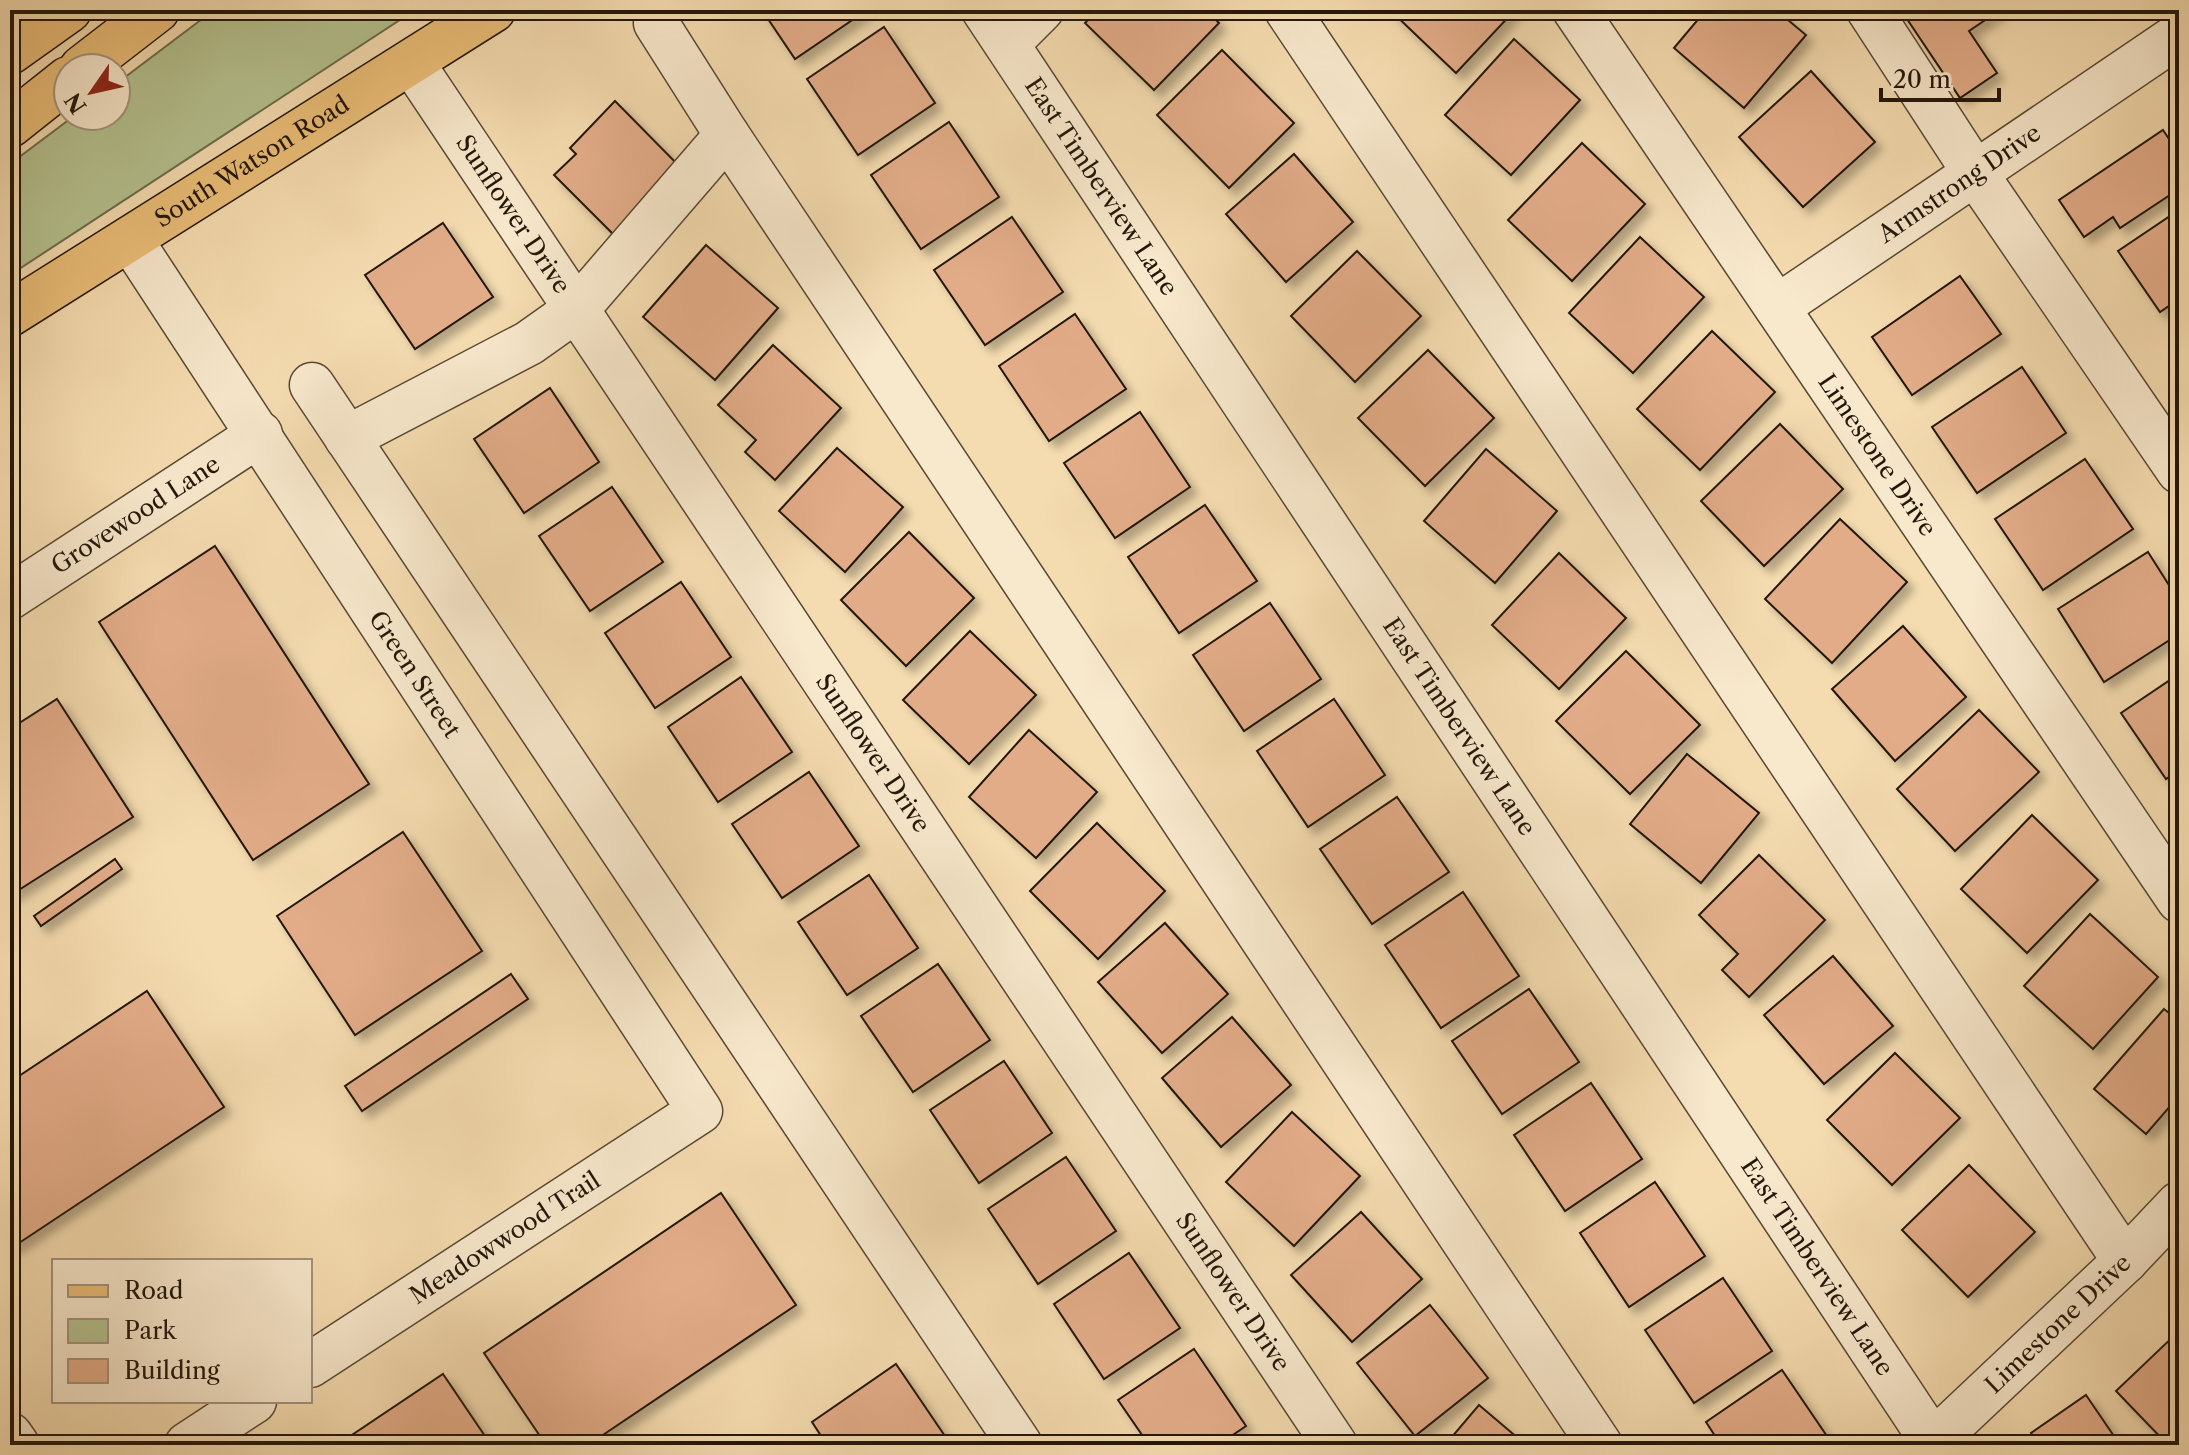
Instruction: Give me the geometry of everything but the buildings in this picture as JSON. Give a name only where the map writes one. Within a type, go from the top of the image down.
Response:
[{"type":"main road","points":[[10,52],[69,10]]},
{"type":"main road","points":[[103,52],[157,10]]},
{"type":"main road","name":"South Watson Road","points":[[10,314],[493,10]]},
{"type":"main road","points":[[10,125],[52,92]]},
{"type":"street","points":[[996,27],[1041,10]]},
{"type":"street","points":[[1287,10],[2125,1261]]},
{"type":"street","name":"Limestone Drive","points":[[1575,10],[1779,306],[2179,900]]},
{"type":"street","points":[[1869,10],[1975,173],[2179,471]]},
{"type":"street","points":[[656,23],[727,135],[1600,1445]]},
{"type":"street","name":"East Timberview Lane","points":[[996,27],[1934,1444]]},
{"type":"street","name":"Armstrong Drive","points":[[1779,306],[2178,37]]},
{"type":"street","name":"Sunflower Drive","points":[[412,63],[1335,1445]]},
{"type":"street","points":[[347,438],[529,343],[577,309],[727,135]]},
{"type":"street","name":"Green Street","points":[[130,239],[700,1111]]},
{"type":"street","points":[[312,385],[1020,1445]]},
{"type":"street","name":"Grovewood Lane","points":[[10,597],[260,434]]},
{"type":"street","name":"Meadowwood Trail","points":[[312,1364],[700,1111]]},
{"type":"street","name":"Limestone Drive","points":[[1934,1444],[2125,1261],[2179,1204]]},
{"type":"street","points":[[187,1445],[251,1403]]},
{"type":"street","points":[[10,1435],[17,1445]]},
{"type":"green space","points":[[214,10],[415,10],[10,275],[10,164],[53,132],[132,132],[132,72]]}]
